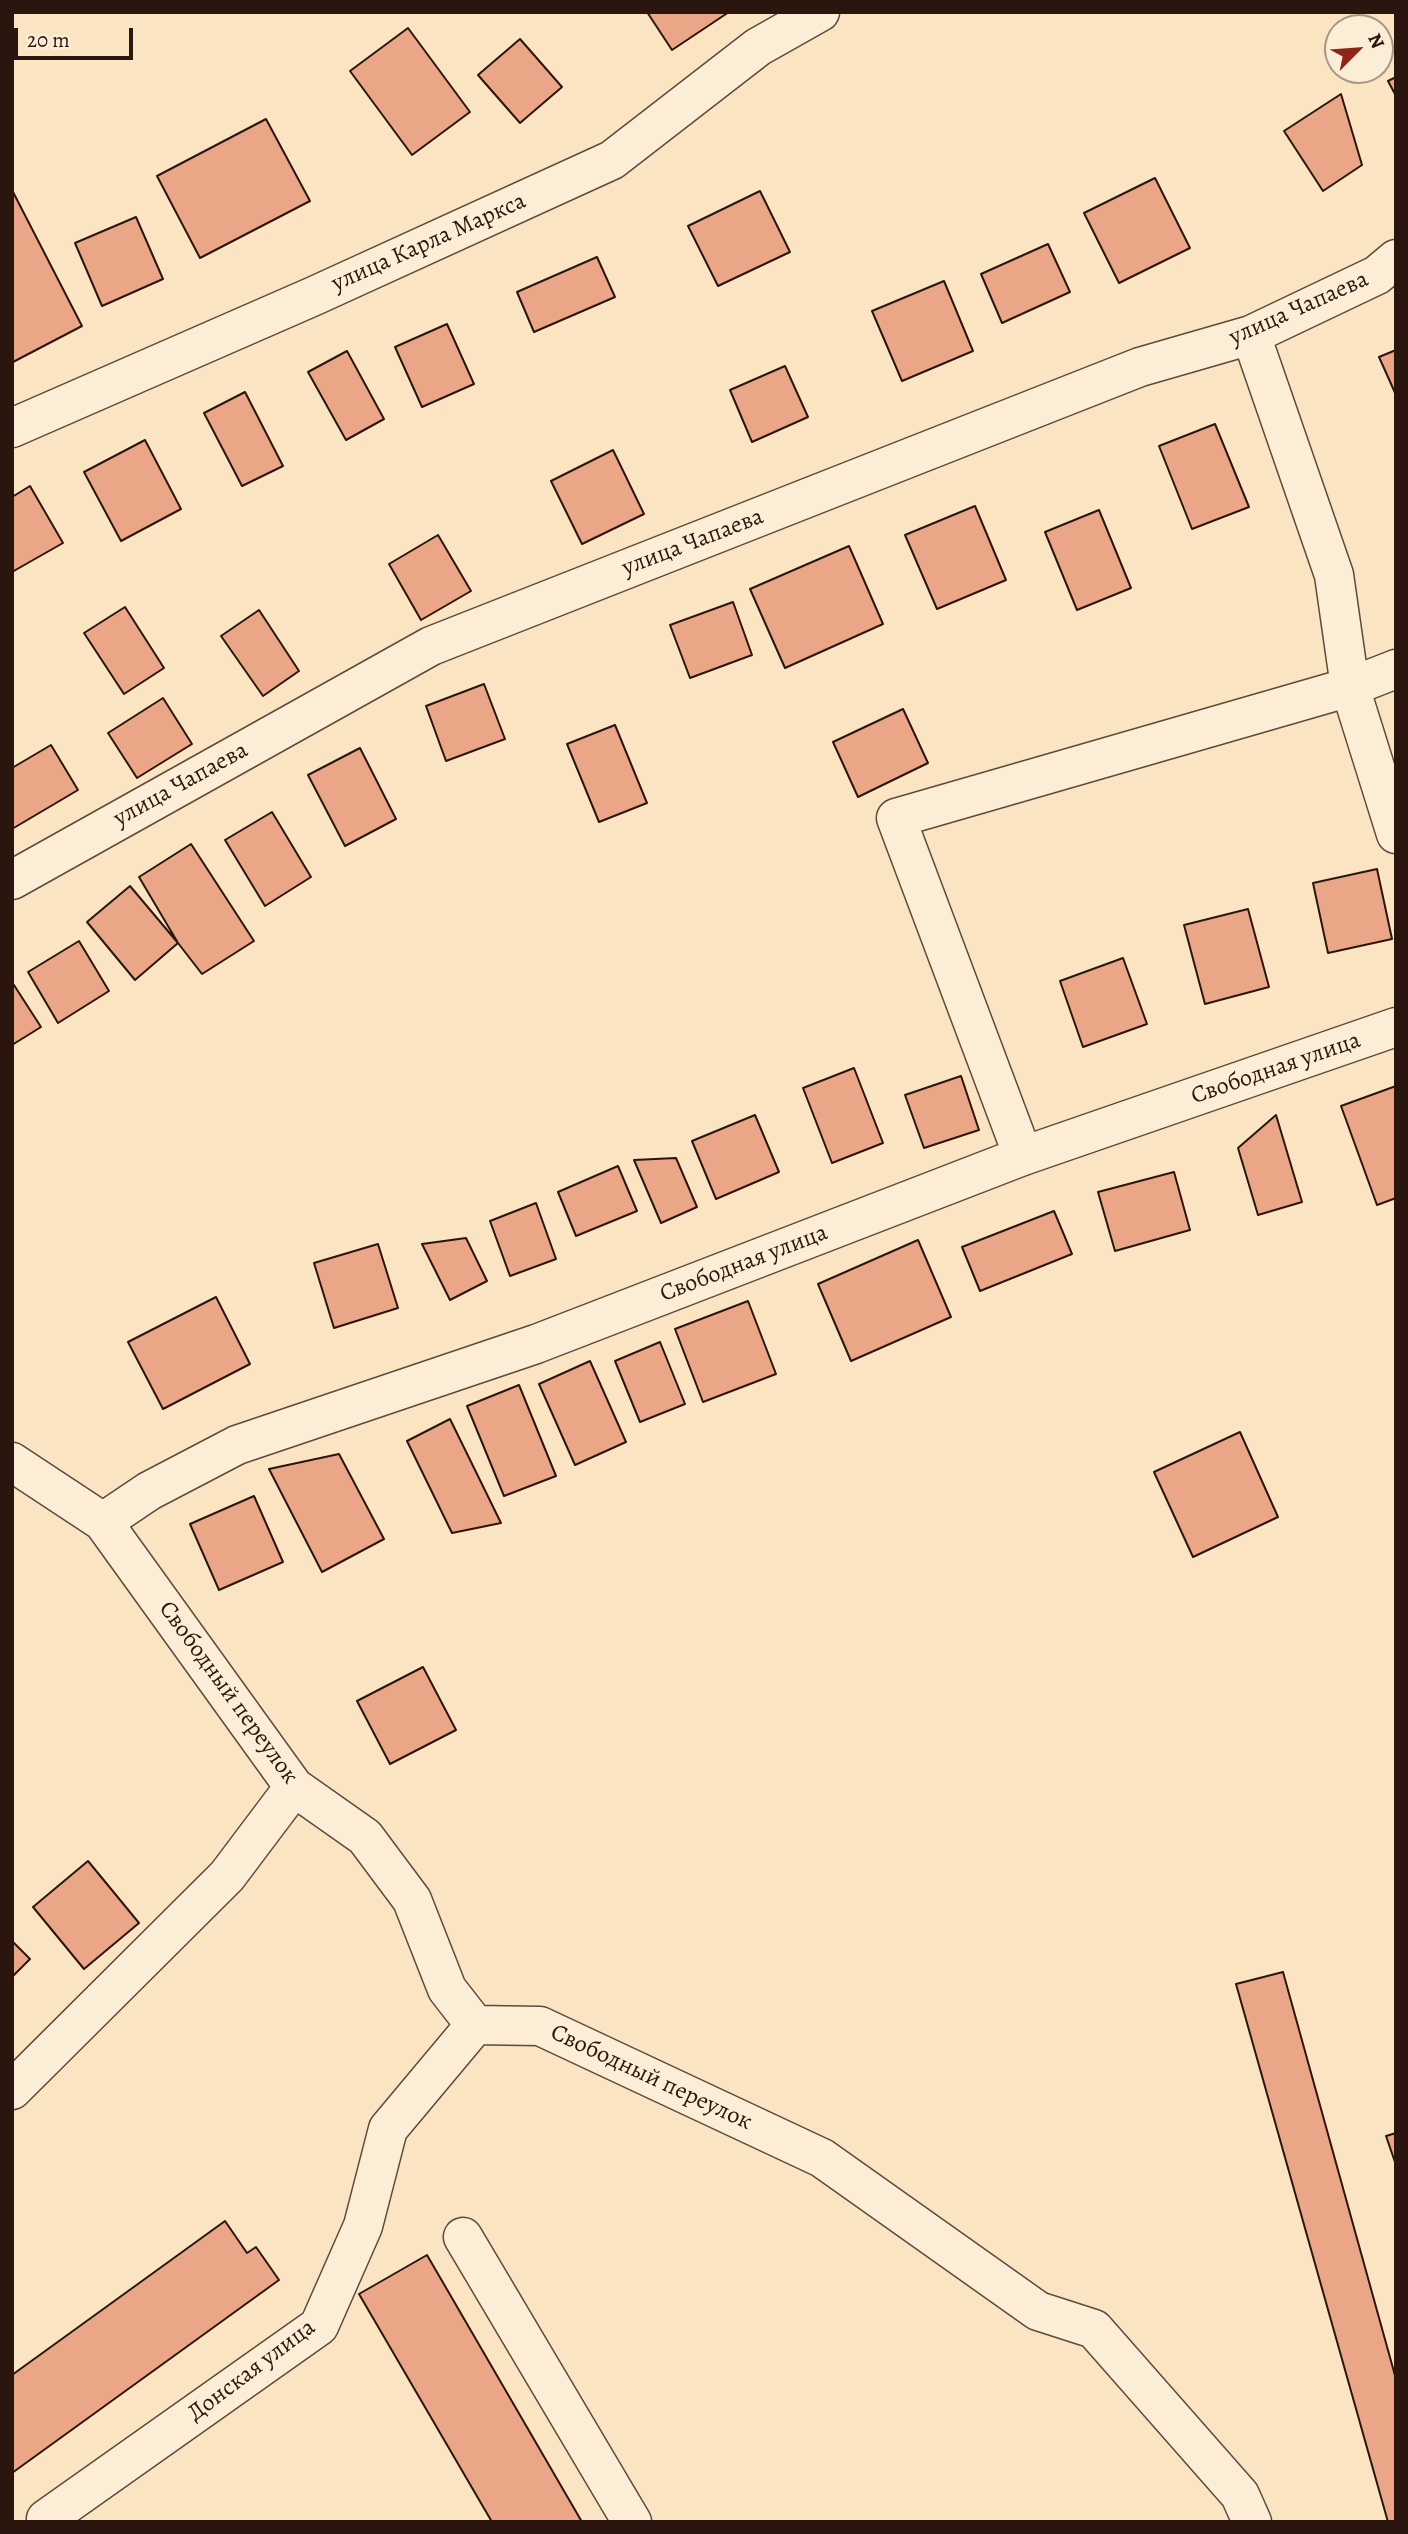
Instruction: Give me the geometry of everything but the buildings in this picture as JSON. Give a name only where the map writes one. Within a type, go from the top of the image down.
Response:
[{"type":"street","name":"улица Карла Маркса","points":[[12,428],[314,296],[612,160],[758,47],[820,12]]},
{"type":"street","name":"улица Чапаева","points":[[12,880],[431,646],[1140,367],[1251,335],[1377,275],[1396,259]]},
{"type":"street","points":[[1251,335],[1334,575],[1350,687],[1396,834]]},
{"type":"street","points":[[1023,1156],[896,818],[1350,687],[1396,669]]},
{"type":"street","name":"Свободная улица","points":[[103,1522],[149,1491],[237,1445],[536,1344],[1023,1156],[1396,1027]]},
{"type":"street","name":"Свободный переулок","points":[[12,1462],[103,1522],[295,1787],[365,1837],[412,1900],[446,1989],[475,2025],[540,2026],[822,2158],[1038,2311],[1094,2329],[1240,2496],[1252,2522]]},
{"type":"street","points":[[12,2090],[227,1876],[295,1787]]},
{"type":"street","name":"Донская улица","points":[[43,2521],[319,2326],[363,2226],[388,2129],[475,2025]]},
{"type":"street","points":[[463,2237],[632,2522]]}]
